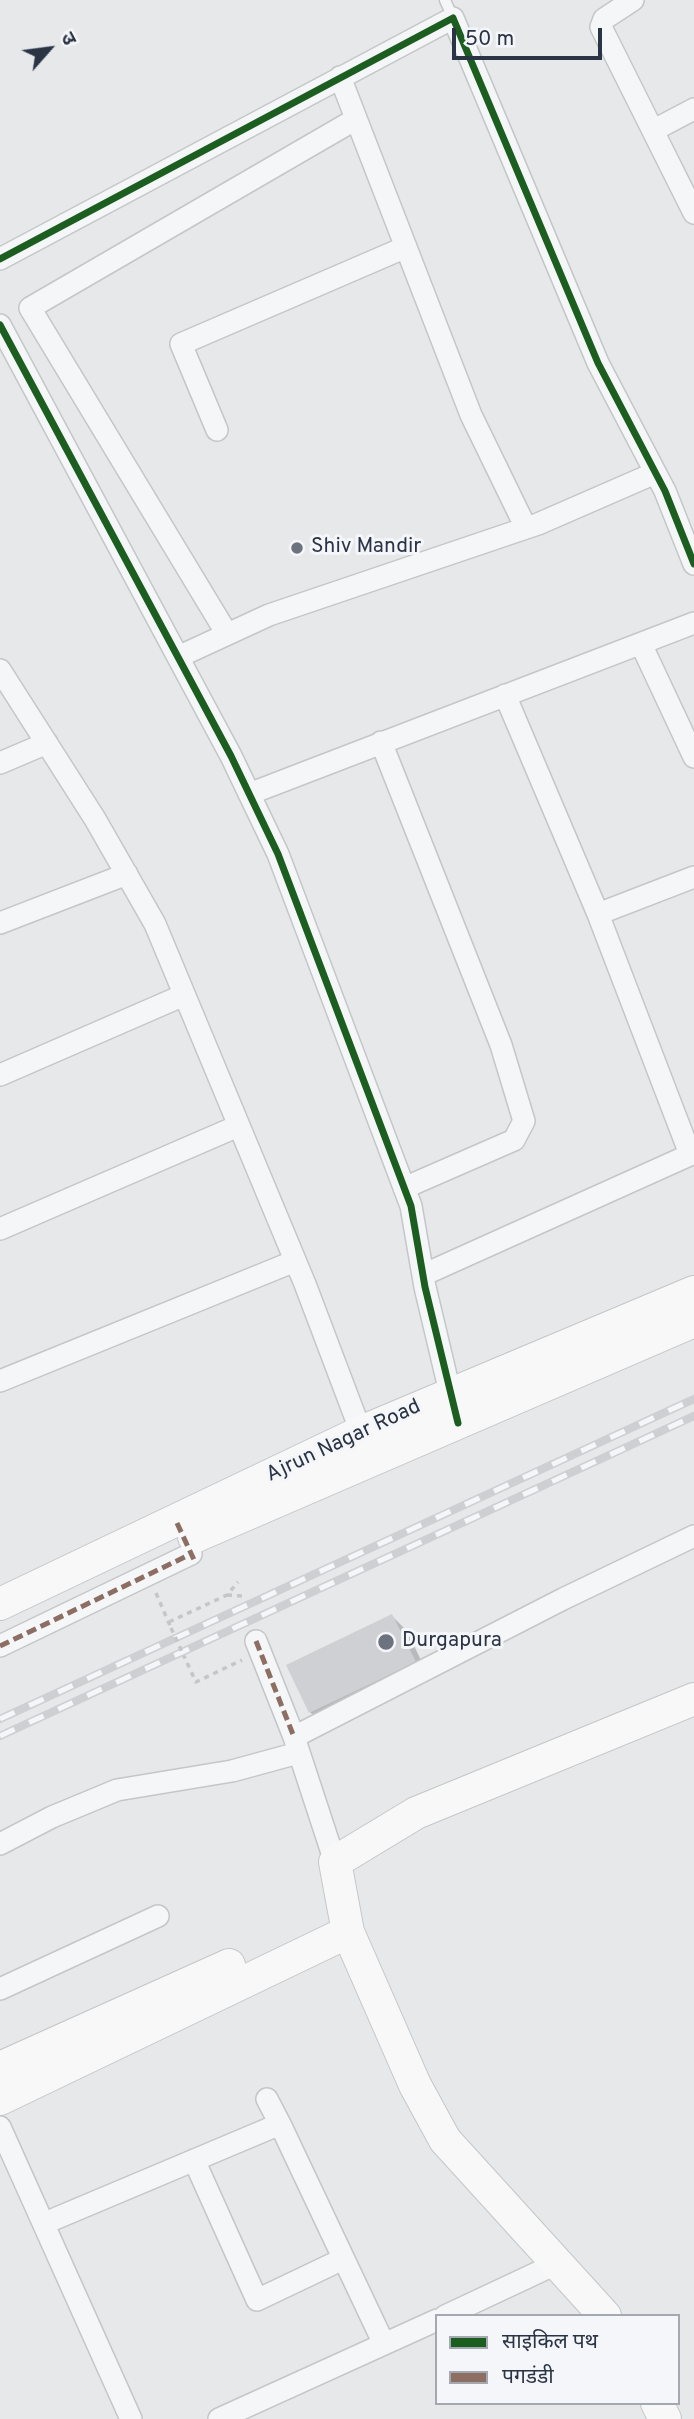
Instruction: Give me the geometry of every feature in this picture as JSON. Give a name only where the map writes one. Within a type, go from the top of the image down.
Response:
[{"type":"street","points":[[633,0],[604,19],[601,27],[694,213]]},
{"type":"street","points":[[0,259],[340,76],[449,9],[598,363],[655,473],[694,564]]},
{"type":"street","points":[[340,76],[471,415],[526,528]]},
{"type":"street","points":[[654,130],[694,110]]},
{"type":"street","points":[[227,634],[30,308],[356,119]]},
{"type":"street","points":[[217,430],[181,344],[406,247]]},
{"type":"street","points":[[0,325],[250,794],[278,854],[411,1206],[423,1275],[458,1423]]},
{"type":"street","points":[[34,389],[67,369]]},
{"type":"street","points":[[178,657],[269,615],[526,528],[655,473]]},
{"type":"street","points":[[250,794],[694,623]]},
{"type":"street","points":[[641,644],[694,757]]},
{"type":"street","points":[[0,670],[127,874],[155,924],[295,1261],[361,1433]]},
{"type":"street","points":[[423,1275],[692,1153],[598,914],[505,695]]},
{"type":"street","points":[[381,742],[501,1045],[524,1121],[514,1140],[404,1188]]},
{"type":"street","points":[[0,763],[47,743]]},
{"type":"street","points":[[0,923],[127,874]]},
{"type":"street","points":[[598,914],[694,877]]},
{"type":"street","points":[[0,1075],[184,995]]},
{"type":"street","points":[[0,1229],[237,1126]]},
{"type":"street","points":[[0,1381],[295,1261]]},
{"type":"street","name":"Ajrun Nagar Road","points":[[0,1604],[449,1393],[694,1292]]},
{"type":"street","name":"Ajrun Nagar Road","points":[[0,1626],[186,1540],[694,1321]]},
{"type":"street","points":[[0,1646],[193,1558],[177,1522]]},
{"type":"street","points":[[0,1844],[52,1817],[117,1790],[232,1771],[296,1745],[564,1599],[694,1536]]},
{"type":"street","points":[[258,1646],[296,1745],[335,1862],[346,1923],[415,2085],[445,2140],[603,2314]]},
{"type":"street","points":[[335,1862],[416,1813],[694,1699]]},
{"type":"street","points":[[0,1989],[158,1916]]},
{"type":"street","points":[[0,2068],[346,1923]]},
{"type":"street","points":[[0,2099],[346,1923]]},
{"type":"street","points":[[267,2099],[384,2344]]},
{"type":"street","points":[[45,2224],[279,2124]]},
{"type":"street","points":[[0,2127],[131,2419]]},
{"type":"street","points":[[194,2160],[257,2300],[343,2259]]},
{"type":"street","points":[[449,2314],[558,2263]]},
{"type":"street","points":[[219,2419],[435,2321]]},
{"type":"path","points":[[169,1622],[227,1595],[238,1582]]},
{"type":"path","points":[[227,1595],[243,1596]]},
{"type":"path","points":[[158,1597],[196,1682],[258,1646]]},
{"type":"building","points":[[392,1614],[416,1662],[309,1713],[286,1665]]},
{"type":"railway","points":[[0,1719],[694,1399]]},
{"type":"railway","points":[[0,1736],[694,1416]]},
{"type":"marked path","points":[[177,1523],[195,1562]]},
{"type":"marked path","points":[[0,1646],[191,1554]]},
{"type":"marked path","points":[[256,1641],[294,1737]]},
{"type":"cycle path","points":[[0,259],[453,18],[598,363],[665,491],[694,564]]},
{"type":"cycle path","points":[[0,325],[231,756],[278,854],[411,1206],[425,1287],[458,1423]]},
{"type":"place","name":"Shiv Mandir","points":[[297,548]]},
{"type":"place","name":"Durgapura","points":[[386,1642]]}]
